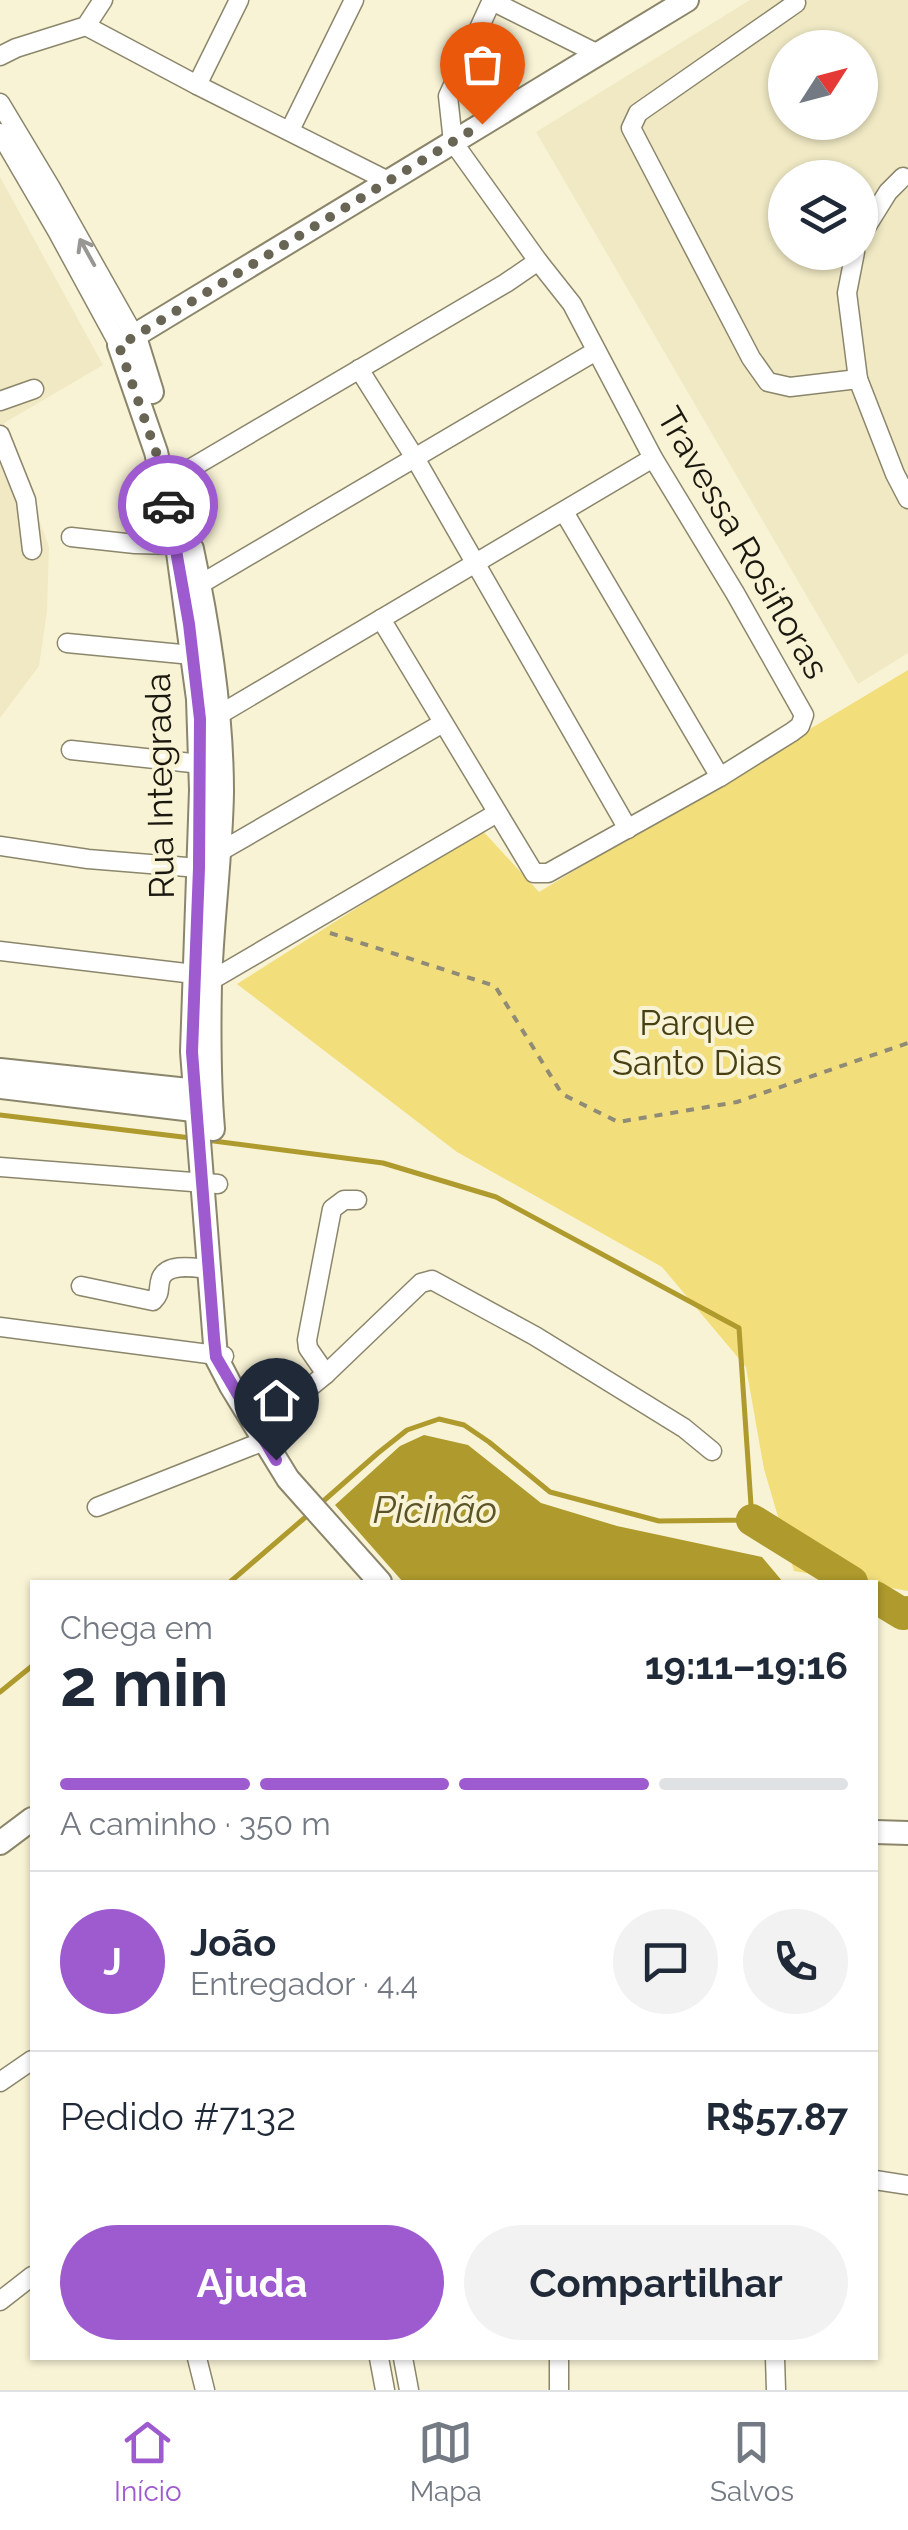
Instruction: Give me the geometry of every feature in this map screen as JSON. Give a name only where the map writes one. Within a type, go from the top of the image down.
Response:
[{"type":"main road","points":[[127,341],[688,0]]},
{"type":"main road","name":"Rua Integrada","points":[[127,341],[176,477],[200,585],[209,718],[201,764],[199,868],[204,1110],[210,1269],[220,1357]]},
{"type":"main road","name":"Rua Integrada","points":[[127,341],[177,545],[192,656],[222,786],[221,851],[202,978]]},
{"type":"main road","points":[[0,1070],[204,1110]]},
{"type":"main road","points":[[0,1088],[204,1110]]},
{"type":"main road","name":"Rua Integrada","points":[[209,1177],[226,1278],[220,1357]]},
{"type":"main road","points":[[220,1357],[231,1386],[288,1479],[378,1580]]},
{"type":"main road","points":[[0,1843],[30,1820]]},
{"type":"main road","points":[[878,1832],[908,1833]]},
{"type":"street","points":[[0,56],[86,26],[102,0]]},
{"type":"street","points":[[196,85],[239,0]]},
{"type":"street","points":[[290,130],[354,0]]},
{"type":"street","points":[[453,142],[448,96],[492,0],[598,54]]},
{"type":"street","points":[[796,3],[638,113],[631,128],[768,382],[790,387],[858,379]]},
{"type":"street","points":[[86,26],[388,180]]},
{"type":"street","name":"Rua Integrada","points":[[0,104],[60,204],[127,341]]},
{"type":"street","name":"Rua Integrada","points":[[0,134],[127,341]]},
{"type":"street","name":"Travessa Rosifloras","points":[[381,619],[530,871],[538,874],[548,873],[720,778],[800,726],[804,715],[653,458],[572,304],[453,142]]},
{"type":"street","points":[[878,208],[904,176]]},
{"type":"street","points":[[176,477],[538,262]]},
{"type":"street","points":[[852,270],[848,293],[858,379],[908,499]]},
{"type":"street","points":[[200,585],[596,351]]},
{"type":"street","points":[[359,369],[628,830]]},
{"type":"street","points":[[0,401],[34,389]]},
{"type":"street","points":[[0,435],[26,500],[32,550]]},
{"type":"street","points":[[209,718],[653,458]]},
{"type":"street","points":[[564,512],[720,778]]},
{"type":"street","points":[[71,537],[177,545]]},
{"type":"street","points":[[67,643],[192,656]]},
{"type":"street","points":[[221,851],[443,722]]},
{"type":"street","points":[[71,750],[201,764]]},
{"type":"street","points":[[0,951],[202,978],[306,925],[497,813]]},
{"type":"street","points":[[0,846],[199,868]]},
{"type":"street","points":[[0,1167],[209,1177]]},
{"type":"street","points":[[326,1374],[308,1348],[307,1340],[332,1209],[344,1200],[357,1200]]},
{"type":"street","points":[[81,1286],[152,1301],[158,1298],[165,1273],[176,1268],[210,1269]]},
{"type":"street","points":[[97,1507],[261,1436],[421,1283],[432,1280],[535,1336],[684,1428],[712,1451]]},
{"type":"street","points":[[0,1327],[220,1357]]},
{"type":"street","points":[[0,2082],[30,2061]]},
{"type":"street","points":[[878,2180],[908,2184]]},
{"type":"street","points":[[0,2301],[30,2278]]},
{"type":"street","points":[[198,2360],[205,2390]]},
{"type":"street","points":[[380,2360],[385,2390]]},
{"type":"street","points":[[403,2360],[409,2390]]},
{"type":"street","points":[[559,2360],[559,2390]]},
{"type":"street","points":[[776,2360],[776,2390]]},
{"type":"path","points":[[306,925],[495,986],[562,1094],[618,1122],[737,1102],[908,1043]]},
{"type":"shaded area","points":[[750,0],[908,0],[908,653],[858,684],[536,132]]},
{"type":"shaded area","points":[[0,177],[103,365],[4,423],[49,547],[47,611],[39,666],[0,718]]},
{"type":"green space","name":"Parque Santo Dias","points":[[908,670],[908,1591],[878,1586],[878,1580],[849,1580],[794,1571],[764,1469],[746,1367],[662,1267],[457,1152],[237,984],[481,829],[539,892]]},
{"type":"water","name":"Picinão","points":[[424,1435],[468,1445],[541,1503],[617,1526],[762,1557],[781,1580],[401,1580],[335,1505],[400,1446]]},
{"type":"waterway","points":[[0,1115],[191,1138]]},
{"type":"waterway","points":[[206,1140],[383,1163],[496,1197],[739,1328],[752,1520],[659,1521],[550,1492],[464,1425],[439,1419],[407,1430],[320,1504]]},
{"type":"waterway","points":[[232,1580],[308,1515]]},
{"type":"waterway","points":[[752,1520],[849,1580]]},
{"type":"waterway","points":[[878,1599],[903,1614],[908,1612]]},
{"type":"waterway","points":[[0,1692],[30,1668]]},
{"type":"way so far","points":[[168,505],[156,452],[119,346],[482,124]]},
{"type":"route","points":[[168,505],[189,624],[200,719],[192,1052],[216,1357],[276,1460]]}]
